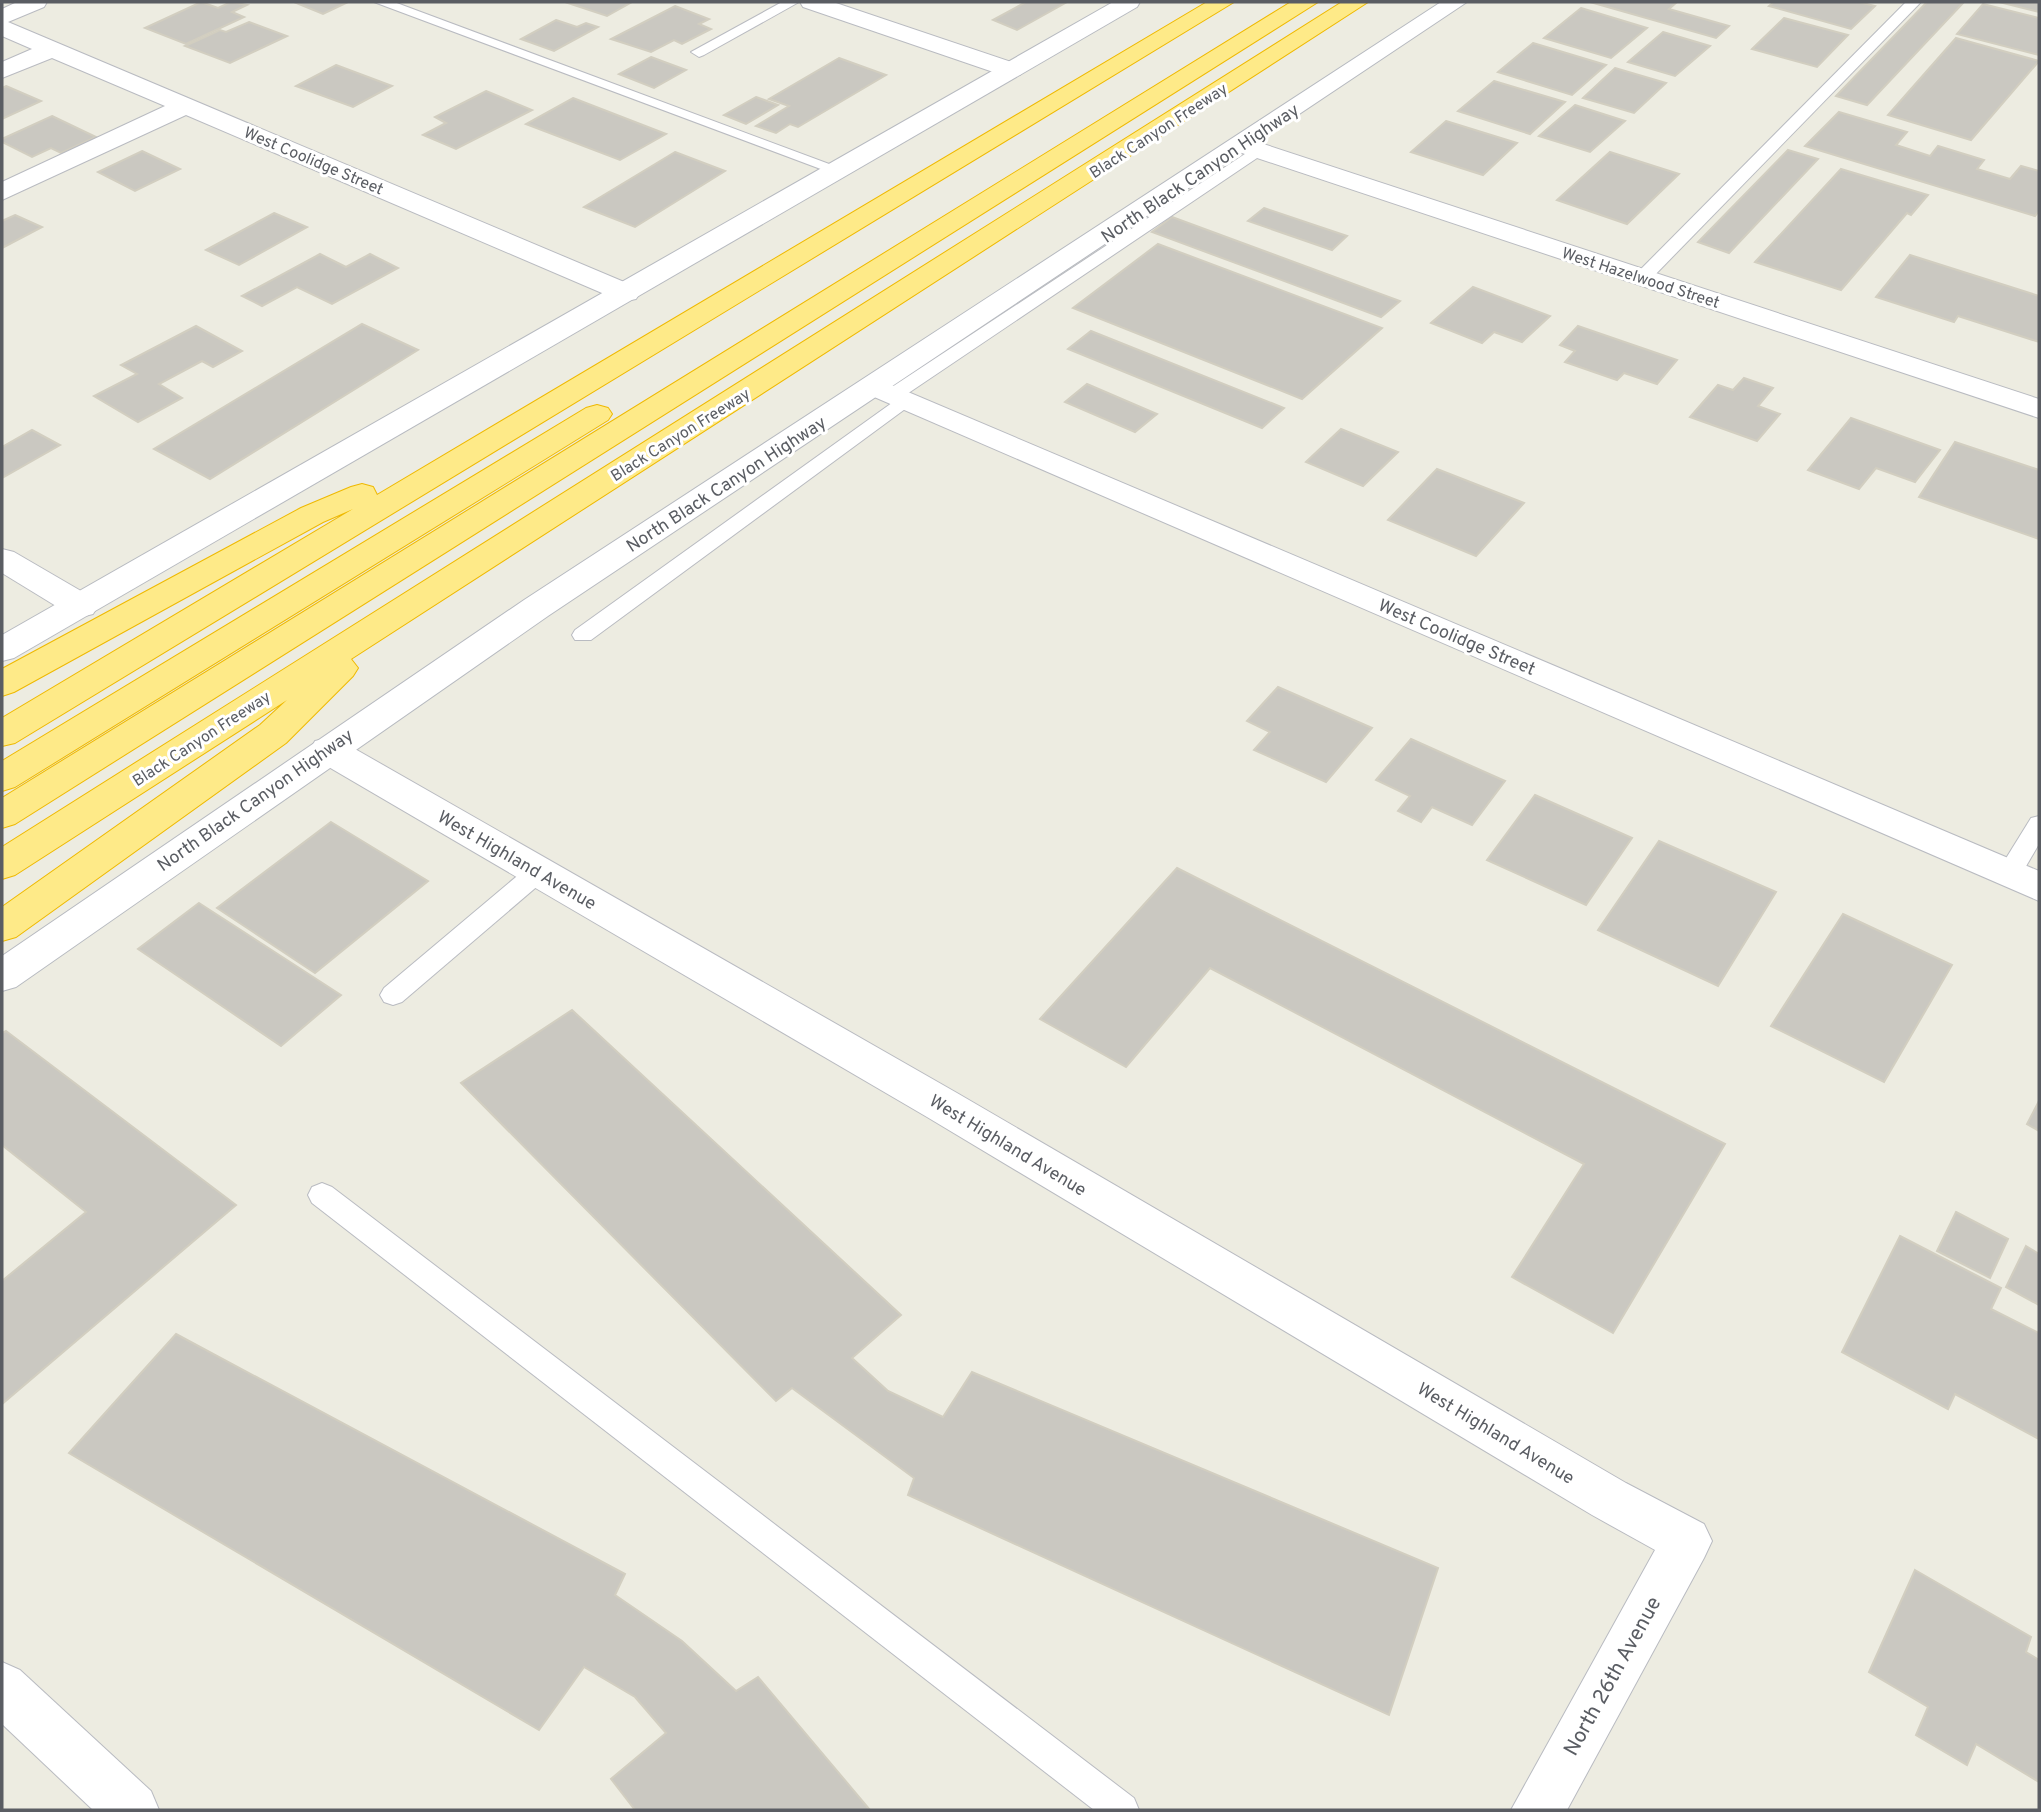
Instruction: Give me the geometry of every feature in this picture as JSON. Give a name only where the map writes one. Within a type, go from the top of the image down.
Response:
[{"type":"highway","points":[[2,734],[1223,2]]},
{"type":"highway","points":[[2,778],[1270,2]]},
{"type":"highway","points":[[2,815],[1307,2]]},
{"type":"highway","name":"Black Canyon Freeway","points":[[2,865],[1357,2]]},
{"type":"highway","points":[[2,684],[312,514],[475,449]]},
{"type":"highway","points":[[2,927],[273,734],[402,609]]},
{"type":"street","points":[[2,17],[36,2]]},
{"type":"street","points":[[811,2],[1011,70]]},
{"type":"street","points":[[2,650],[840,171],[1129,2]]},
{"type":"street","name":"North Black Canyon Highway","points":[[2,976],[536,608],[892,395],[1456,2]]},
{"type":"street","name":"West Coolidge Street","points":[[2,28],[626,293]]},
{"type":"street","points":[[2,71],[53,50]]},
{"type":"street","points":[[2,192],[185,106]]},
{"type":"street","name":"West Hazelwood Street","points":[[1250,148],[2039,408]]},
{"type":"street","name":"West Coolidge Street","points":[[892,395],[2024,880]]},
{"type":"street","points":[[2,559],[81,606]]},
{"type":"street","name":"West Highland Avenue","points":[[328,750],[942,1105],[1609,1499],[1686,1541]]},
{"type":"street","name":"North 26th Avenue","points":[[1538,1810],[1686,1541]]},
{"type":"street","points":[[2,1688],[132,1810]]},
{"type":"lane","points":[[381,2],[840,171]]},
{"type":"lane","points":[[699,52],[792,2]]},
{"type":"lane","points":[[1643,277],[1914,2]]},
{"type":"lane","points":[[583,635],[892,395]]},
{"type":"lane","points":[[2024,880],[2039,824]]},
{"type":"lane","points":[[393,995],[538,872]]},
{"type":"lane","points":[[322,1195],[1122,1810]]},
{"type":"building","points":[[201,2],[218,8],[231,2],[247,5],[232,12],[244,17],[186,44],[145,28]]},
{"type":"building","points":[[294,2],[348,2],[323,14]]},
{"type":"building","points":[[565,2],[632,2],[607,16]]},
{"type":"building","points":[[1026,2],[1067,2],[1017,30],[993,20]]},
{"type":"building","points":[[1590,2],[1677,2],[1669,9],[1729,26],[1716,38]]},
{"type":"building","points":[[1774,2],[1859,2],[1875,6],[1851,29],[1769,6]]},
{"type":"building","points":[[1927,2],[1964,2],[1867,105],[1836,96]]},
{"type":"building","points":[[1999,2],[2039,2],[2039,12]]},
{"type":"building","points":[[1983,4],[2039,18],[2039,55],[1957,34]]},
{"type":"building","points":[[675,6],[709,19],[699,24],[711,29],[682,44],[674,40],[651,52],[611,39]]},
{"type":"building","points":[[1581,8],[1647,28],[1611,58],[1544,38]]},
{"type":"building","points":[[1784,18],[1848,35],[1817,67],[1752,49]]},
{"type":"building","points":[[556,20],[577,27],[586,23],[598,27],[554,51],[521,39]]},
{"type":"building","points":[[249,22],[287,36],[230,63],[185,46],[220,30],[226,32]]},
{"type":"building","points":[[1663,32],[1710,46],[1675,76],[1628,62]]},
{"type":"building","points":[[1956,38],[2039,61],[1971,140],[1888,115]]},
{"type":"building","points":[[1533,43],[1606,65],[1572,95],[1498,72]]},
{"type":"building","points":[[651,57],[686,70],[654,88],[619,74]]},
{"type":"building","points":[[839,58],[886,75],[798,127],[790,124],[776,133],[756,126],[789,106],[769,99]]},
{"type":"building","points":[[336,65],[392,86],[353,107],[296,86]]},
{"type":"building","points":[[1615,68],[1666,83],[1634,113],[1583,98]]},
{"type":"building","points":[[1494,81],[1565,102],[1530,134],[1458,111]]},
{"type":"building","points":[[6,86],[41,101],[2,119],[2,88]]},
{"type":"building","points":[[486,91],[532,110],[456,149],[423,135],[446,123],[435,117]]},
{"type":"building","points":[[756,97],[778,105],[746,124],[724,115]]},
{"type":"building","points":[[573,98],[666,134],[620,160],[526,124]]},
{"type":"building","points":[[1575,105],[1625,121],[1590,152],[1539,136]]},
{"type":"building","points":[[1839,112],[1907,132],[1896,145],[1930,156],[1938,146],[1984,160],[1977,169],[2010,179],[2021,166],[2039,171],[2039,211],[2035,216],[1805,146]]},
{"type":"building","points":[[52,116],[96,137],[61,153],[51,148],[32,157],[2,142],[2,139]]},
{"type":"building","points":[[1446,121],[1517,143],[1483,175],[1411,152]]},
{"type":"building","points":[[1788,150],[1818,159],[1729,253],[1698,242]]},
{"type":"building","points":[[142,151],[180,169],[135,191],[98,172]]},
{"type":"building","points":[[675,152],[725,171],[635,227],[584,207]]},
{"type":"building","points":[[1610,152],[1679,174],[1627,224],[1557,200]]},
{"type":"building","points":[[1841,169],[1928,195],[1911,215],[1907,213],[1841,290],[1755,262]]},
{"type":"building","points":[[1264,208],[1347,236],[1332,250],[1248,221]]},
{"type":"building","points":[[274,213],[307,227],[239,265],[206,250]]},
{"type":"building","points":[[15,215],[42,227],[2,248],[2,221]]},
{"type":"building","points":[[1172,217],[1400,301],[1381,317],[1152,232]]},
{"type":"building","points":[[1158,244],[1382,328],[1302,399],[1073,308]]},
{"type":"building","points":[[320,254],[346,267],[370,254],[398,268],[332,304],[297,287],[262,306],[242,296]]},
{"type":"building","points":[[1910,255],[2039,296],[2039,342],[1958,316],[1954,322],[1876,297]]},
{"type":"building","points":[[1473,287],[1550,316],[1522,342],[1494,332],[1482,343],[1431,323]]},
{"type":"building","points":[[362,324],[418,350],[210,479],[154,449]]},
{"type":"building","points":[[196,326],[242,351],[213,367],[202,361],[159,384],[182,398],[138,422],[94,396],[137,374],[121,365]]},
{"type":"building","points":[[1578,326],[1677,360],[1657,384],[1624,373],[1617,380],[1565,362],[1575,351],[1560,345]]},
{"type":"building","points":[[1091,331],[1284,408],[1262,428],[1068,349]]},
{"type":"building","points":[[1744,378],[1773,388],[1758,406],[1780,414],[1757,441],[1690,417],[1718,385],[1733,390]]},
{"type":"building","points":[[1087,384],[1157,414],[1135,432],[1065,402]]},
{"type":"building","points":[[1851,418],[1940,450],[1915,482],[1876,468],[1859,489],[1808,470]]},
{"type":"building","points":[[1341,429],[1398,452],[1363,486],[1306,462]]},
{"type":"building","points":[[32,430],[60,445],[2,478],[2,447]]},
{"type":"building","points":[[1955,442],[2039,470],[2039,539],[1919,497]]},
{"type":"building","points":[[1437,469],[1524,503],[1476,556],[1388,520]]},
{"type":"building","points":[[1278,687],[1372,728],[1326,782],[1254,750],[1270,732],[1247,721]]},
{"type":"building","points":[[1411,739],[1505,781],[1472,825],[1432,807],[1421,822],[1398,811],[1410,796],[1376,780]]},
{"type":"building","points":[[1535,795],[1632,838],[1586,905],[1487,860]]},
{"type":"building","points":[[331,822],[428,881],[315,973],[217,908]]},
{"type":"building","points":[[1659,841],[1776,892],[1718,986],[1598,930]]},
{"type":"building","points":[[1177,868],[1725,1144],[1613,1333],[1512,1277],[1584,1164],[1210,968],[1126,1067],[1040,1019]]},
{"type":"building","points":[[199,903],[341,995],[281,1046],[138,949]]},
{"type":"building","points":[[1843,914],[1952,965],[1884,1082],[1771,1026]]},
{"type":"building","points":[[572,1010],[901,1315],[852,1358],[888,1391],[943,1417],[972,1372],[1438,1568],[1389,1715],[908,1495],[914,1478],[792,1388],[776,1401],[461,1083]]},
{"type":"building","points":[[6,1031],[236,1205],[2,1404],[2,1281],[86,1212],[2,1145],[2,1033]]},
{"type":"building","points":[[2039,1101],[2039,1131],[2027,1124]]},
{"type":"building","points":[[1956,1212],[2008,1239],[1990,1278],[1937,1251]]},
{"type":"building","points":[[1900,1236],[2001,1288],[1991,1309],[2039,1333],[2039,1439],[1955,1394],[1948,1409],[1842,1352]]},
{"type":"building","points":[[2026,1246],[2039,1254],[2039,1305],[2006,1287]]},
{"type":"building","points":[[176,1334],[625,1574],[615,1595],[682,1641],[736,1691],[758,1677],[870,1810],[635,1810],[611,1779],[666,1733],[635,1697],[584,1667],[539,1730],[69,1453]]},
{"type":"building","points":[[1915,1570],[2031,1637],[2026,1652],[2039,1660],[2039,1782],[1976,1744],[1967,1765],[1916,1735],[1928,1707],[1869,1672]]}]
